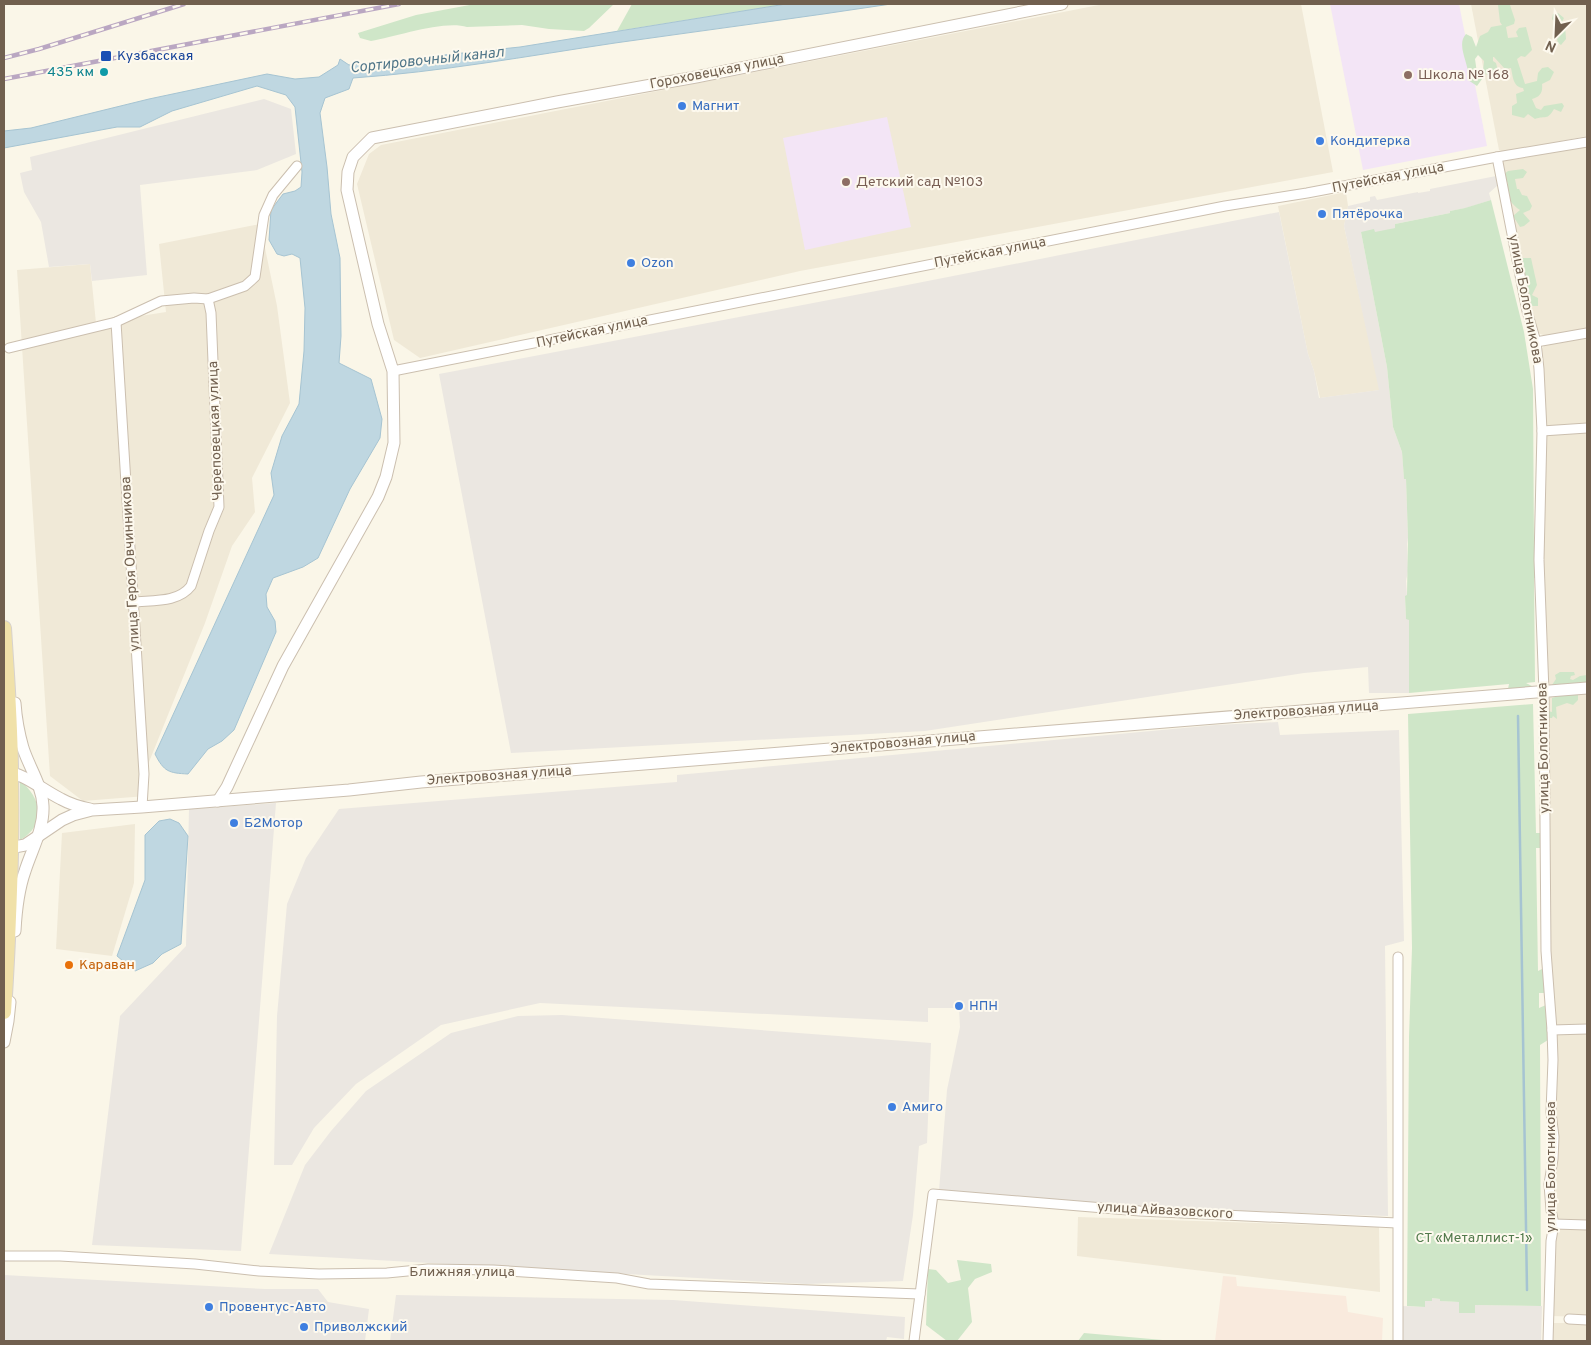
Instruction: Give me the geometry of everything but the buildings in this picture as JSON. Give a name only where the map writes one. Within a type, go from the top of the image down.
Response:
[{"type":"main road","points":[[4,628],[8,771],[8,957],[4,1012]]},
{"type":"street","name":"Гороховецкая улица","points":[[394,371],[378,324],[347,190],[348,172],[354,157],[372,138],[696,77],[1062,4]]},
{"type":"street","name":"Путейская улица","points":[[394,371],[1225,206],[1587,142]]},
{"type":"street","name":"улица Болотникова","points":[[1497,157],[1527,311],[1536,342],[1542,431],[1539,560],[1544,692],[1546,951],[1552,1030],[1551,1112],[1554,1137],[1549,1184],[1554,1224],[1551,1241],[1548,1341]]},
{"type":"street","points":[[9,348],[116,322],[161,301],[194,298],[208,299],[245,286],[255,277],[264,215],[273,195],[297,166]]},
{"type":"street","name":"Череповецкая улица","points":[[133,602],[171,599],[186,592],[191,586],[219,507],[211,314],[208,299]]},
{"type":"street","name":"улица Героя Овчинникова","points":[[116,322],[144,774],[142,807]]},
{"type":"street","points":[[1536,342],[1587,333]]},
{"type":"street","points":[[218,801],[227,787],[283,666],[368,516],[386,477],[394,443],[394,371]]},
{"type":"street","points":[[1542,431],[1587,428]]},
{"type":"street","points":[[4,1042],[8,1021],[19,892],[38,837],[43,806],[39,786],[23,749],[16,717],[15,692],[6,663]]},
{"type":"street","name":"Электровозная улица","points":[[92,810],[1587,688]]},
{"type":"street","points":[[8,771],[24,777],[60,799],[92,810]]},
{"type":"street","points":[[8,849],[24,845],[62,820],[92,810]]},
{"type":"street","points":[[1398,957],[1398,1341]]},
{"type":"street","points":[[1552,1030],[1587,1029]]},
{"type":"street","name":"улица Айвазовского","points":[[920,1294],[933,1194],[1140,1211],[1397,1223]]},
{"type":"street","points":[[1554,1224],[1587,1225]]},
{"type":"street","name":"Ближняя улица","points":[[4,1256],[60,1256],[320,1274],[387,1273],[428,1269],[493,1270],[617,1278],[650,1284],[920,1294]]},
{"type":"street","points":[[914,1341],[920,1294]]},
{"type":"street","points":[[1569,1320],[1587,1320]]},
{"type":"shaded area","points":[[1104,4],[1301,4],[1333,172],[800,271],[420,358],[394,340],[357,184],[369,154],[381,145]]},
{"type":"shaded area","name":"Школа № 168","points":[[1330,4],[1459,4],[1487,146],[1363,170]]},
{"type":"shaded area","points":[[1471,4],[1587,4],[1587,136],[1504,152],[1499,150]]},
{"type":"shaded area","points":[[264,99],[291,109],[296,154],[257,170],[140,185],[147,275],[92,281],[90,264],[49,267],[41,222],[24,192],[20,173],[32,170],[30,157]]},
{"type":"shaded area","name":"Детский сад №103","points":[[887,117],[911,227],[805,250],[783,138]]},
{"type":"shaded area","points":[[1587,148],[1587,330],[1546,336],[1538,333],[1534,323],[1502,162]]},
{"type":"shaded area","points":[[1496,176],[1498,185],[1489,193],[1491,200],[1450,211],[1450,213],[1395,224],[1396,228],[1375,233],[1361,232],[1387,367],[1393,427],[1402,452],[1404,478],[1406,479],[1408,571],[1406,581],[1407,596],[1405,596],[1406,619],[1409,619],[1409,693],[1369,693],[1368,667],[1304,673],[925,731],[511,753],[439,374],[1279,212],[1308,354],[1314,371],[1319,398],[1379,390],[1344,226],[1348,206],[1370,201],[1370,197],[1375,196],[1377,200],[1430,191],[1430,189]]},
{"type":"shaded area","points":[[1346,192],[1348,206],[1344,226],[1380,390],[1320,398],[1308,354],[1278,206]]},
{"type":"shaded area","points":[[260,224],[277,306],[290,403],[252,478],[255,512],[232,546],[205,623],[147,767],[146,796],[83,801],[50,776],[17,270],[90,264],[96,323],[166,312],[159,244]]},
{"type":"shaded area","points":[[1587,338],[1587,425],[1547,427],[1545,425],[1541,350],[1549,343]]},
{"type":"shaded area","points":[[1587,430],[1587,685],[1551,688],[1547,684],[1542,560],[1545,435]]},
{"type":"shaded area","points":[[1587,692],[1587,1027],[1557,1027],[1554,1025],[1549,951],[1547,701],[1552,695]]},
{"type":"shaded area","points":[[1278,722],[1280,735],[1399,730],[1404,941],[1385,946],[1388,1216],[1100,1206],[939,1191],[947,1090],[960,1027],[959,1008],[928,1008],[928,1022],[540,1003],[441,1025],[356,1084],[314,1128],[292,1165],[274,1165],[277,1016],[287,904],[306,858],[339,809],[677,782],[677,775],[1216,725]]},
{"type":"shaded area","points":[[276,803],[241,1251],[92,1245],[120,1016],[186,946],[189,809]]},
{"type":"shaded area","points":[[135,824],[134,883],[112,956],[56,949],[62,833]]},
{"type":"shaded area","points":[[562,1015],[931,1043],[927,1143],[919,1146],[913,1215],[903,1281],[806,1284],[269,1254],[305,1165],[331,1131],[366,1091],[451,1033],[518,1016]]},
{"type":"shaded area","points":[[1587,1032],[1587,1223],[1556,1219],[1553,1196],[1555,1034]]},
{"type":"shaded area","points":[[1078,1217],[1379,1227],[1380,1292],[1077,1256]]},
{"type":"shaded area","points":[[1560,1227],[1587,1228],[1587,1317],[1551,1316],[1553,1246],[1557,1229]]},
{"type":"shaded area","points":[[4,1275],[265,1289],[318,1289],[328,1302],[369,1309],[365,1341],[4,1341]]},
{"type":"shaded area","points":[[1223,1276],[1236,1277],[1237,1286],[1346,1296],[1348,1312],[1383,1318],[1382,1341],[1215,1341]]},
{"type":"shaded area","points":[[396,1295],[673,1300],[905,1317],[904,1339],[887,1337],[886,1341],[390,1341]]},
{"type":"shaded area","points":[[1432,1298],[1440,1299],[1441,1301],[1459,1302],[1459,1313],[1475,1305],[1542,1306],[1541,1341],[1402,1341],[1402,1306],[1425,1307],[1425,1301]]},
{"type":"shaded area","points":[[1551,1323],[1587,1323],[1587,1341],[1550,1341]]},
{"type":"green space","points":[[475,4],[614,4],[584,31],[522,25],[467,27],[457,25],[433,27],[371,41],[360,38],[358,33],[416,15]]},
{"type":"green space","points":[[632,4],[786,4],[617,31]]},
{"type":"green space","points":[[1498,5],[1510,5],[1515,20],[1514,24],[1506,27],[1508,38],[1518,37],[1516,32],[1519,28],[1526,27],[1532,50],[1525,57],[1521,56],[1517,59],[1525,84],[1537,81],[1538,73],[1542,68],[1548,67],[1554,72],[1550,80],[1542,84],[1540,94],[1532,99],[1536,108],[1541,110],[1544,106],[1562,103],[1564,106],[1561,112],[1554,109],[1548,116],[1535,119],[1528,114],[1524,118],[1512,115],[1512,106],[1517,103],[1516,94],[1524,91],[1523,88],[1515,84],[1511,68],[1505,69],[1494,57],[1493,61],[1496,63],[1498,71],[1495,76],[1492,78],[1483,72],[1484,61],[1478,55],[1475,59],[1477,73],[1482,79],[1477,86],[1468,80],[1462,44],[1463,39],[1466,34],[1472,37],[1476,47],[1480,36],[1488,32],[1491,27],[1502,25]]},
{"type":"green space","points":[[1558,13],[1564,18],[1562,22],[1565,26],[1566,39],[1561,45],[1558,43],[1555,23],[1552,19],[1553,14]]},
{"type":"green space","points":[[1523,169],[1527,172],[1523,178],[1515,179],[1517,189],[1519,189],[1522,195],[1527,196],[1532,206],[1530,210],[1523,213],[1530,221],[1520,227],[1513,216],[1520,210],[1509,198],[1507,191],[1508,183],[1504,180],[1503,175],[1508,171]]},
{"type":"green space","points":[[1491,200],[1524,332],[1533,389],[1534,552],[1537,551],[1538,578],[1534,578],[1535,682],[1526,683],[1536,688],[1536,691],[1527,699],[1509,699],[1509,684],[1409,693],[1409,620],[1406,619],[1405,596],[1407,595],[1408,538],[1406,479],[1404,479],[1402,452],[1393,427],[1387,367],[1361,232],[1374,229],[1375,232],[1395,228],[1395,224],[1450,213],[1450,211]]},
{"type":"green space","points":[[1522,258],[1531,258],[1537,285],[1532,295],[1538,298],[1538,306],[1527,304],[1527,296],[1530,294],[1527,292],[1528,285],[1524,284],[1519,262]]},
{"type":"green space","points":[[1560,672],[1574,672],[1575,675],[1571,676],[1570,679],[1573,680],[1587,675],[1587,692],[1583,687],[1578,695],[1578,700],[1573,705],[1567,703],[1556,707],[1557,719],[1553,716],[1552,718],[1547,718],[1548,711],[1552,712],[1552,698],[1563,695],[1550,688],[1556,679],[1555,675]]},
{"type":"green space","name":"СТ «Металлист-1»","points":[[1533,704],[1536,833],[1542,833],[1544,846],[1536,848],[1538,971],[1545,969],[1545,993],[1539,993],[1539,1008],[1546,1005],[1548,1007],[1548,1040],[1540,1045],[1541,1306],[1475,1305],[1475,1313],[1459,1313],[1459,1302],[1440,1301],[1440,1299],[1432,1298],[1432,1301],[1425,1301],[1425,1307],[1407,1306],[1409,1037],[1412,948],[1408,714]]},
{"type":"green space","points":[[20,781],[33,795],[38,811],[34,827],[20,840]]},
{"type":"green space","points":[[957,1260],[991,1264],[992,1272],[975,1279],[968,1288],[972,1322],[957,1341],[947,1341],[926,1325],[928,1269],[936,1270],[948,1283],[961,1280]]},
{"type":"green space","points":[[1084,1333],[1174,1341],[1078,1341]]},
{"type":"water","name":"Сортировочный канал","points":[[786,4],[891,4],[451,68],[353,78],[349,89],[325,98],[320,113],[331,214],[340,258],[341,336],[339,363],[371,379],[382,419],[380,438],[350,489],[318,558],[303,567],[273,578],[266,594],[267,607],[275,621],[276,632],[234,730],[222,741],[208,749],[188,774],[172,772],[164,768],[155,754],[274,495],[271,473],[282,436],[299,404],[304,351],[305,308],[300,258],[292,254],[284,256],[277,254],[269,240],[271,210],[283,194],[295,191],[301,187],[302,172],[295,107],[286,95],[257,86],[172,111],[140,127],[117,127],[4,148],[4,131],[31,128],[149,99],[267,74],[295,79],[319,77],[338,65],[340,59],[349,65],[520,47]]},
{"type":"water","points":[[170,819],[179,823],[188,836],[181,944],[162,954],[153,963],[135,971],[117,956],[145,880],[145,835],[159,821]]},
{"type":"waterway","points":[[1518,716],[1527,1290]]},
{"type":"railway","points":[[4,58],[184,4]]},
{"type":"railway","points":[[4,79],[399,4]]},
{"type":"place","name":"Кузбасская","points":[[106,56]]},
{"type":"place","name":"435 км","points":[[104,72]]},
{"type":"place","name":"Школа № 168","points":[[1408,75]]},
{"type":"place","name":"Магнит","points":[[682,106]]},
{"type":"place","name":"Кондитерка","points":[[1320,141]]},
{"type":"place","name":"Детский сад №103","points":[[846,182]]},
{"type":"place","name":"Пятёрочка","points":[[1322,214]]},
{"type":"place","name":"Ozon","points":[[631,263]]},
{"type":"place","name":"Б2Мотор","points":[[234,823]]},
{"type":"place","name":"Караван","points":[[69,965]]},
{"type":"place","name":"НПН","points":[[959,1006]]},
{"type":"place","name":"Амиго","points":[[892,1107]]},
{"type":"place","name":"Провентус-Авто","points":[[209,1307]]},
{"type":"place","name":"Приволжский","points":[[304,1327]]}]
